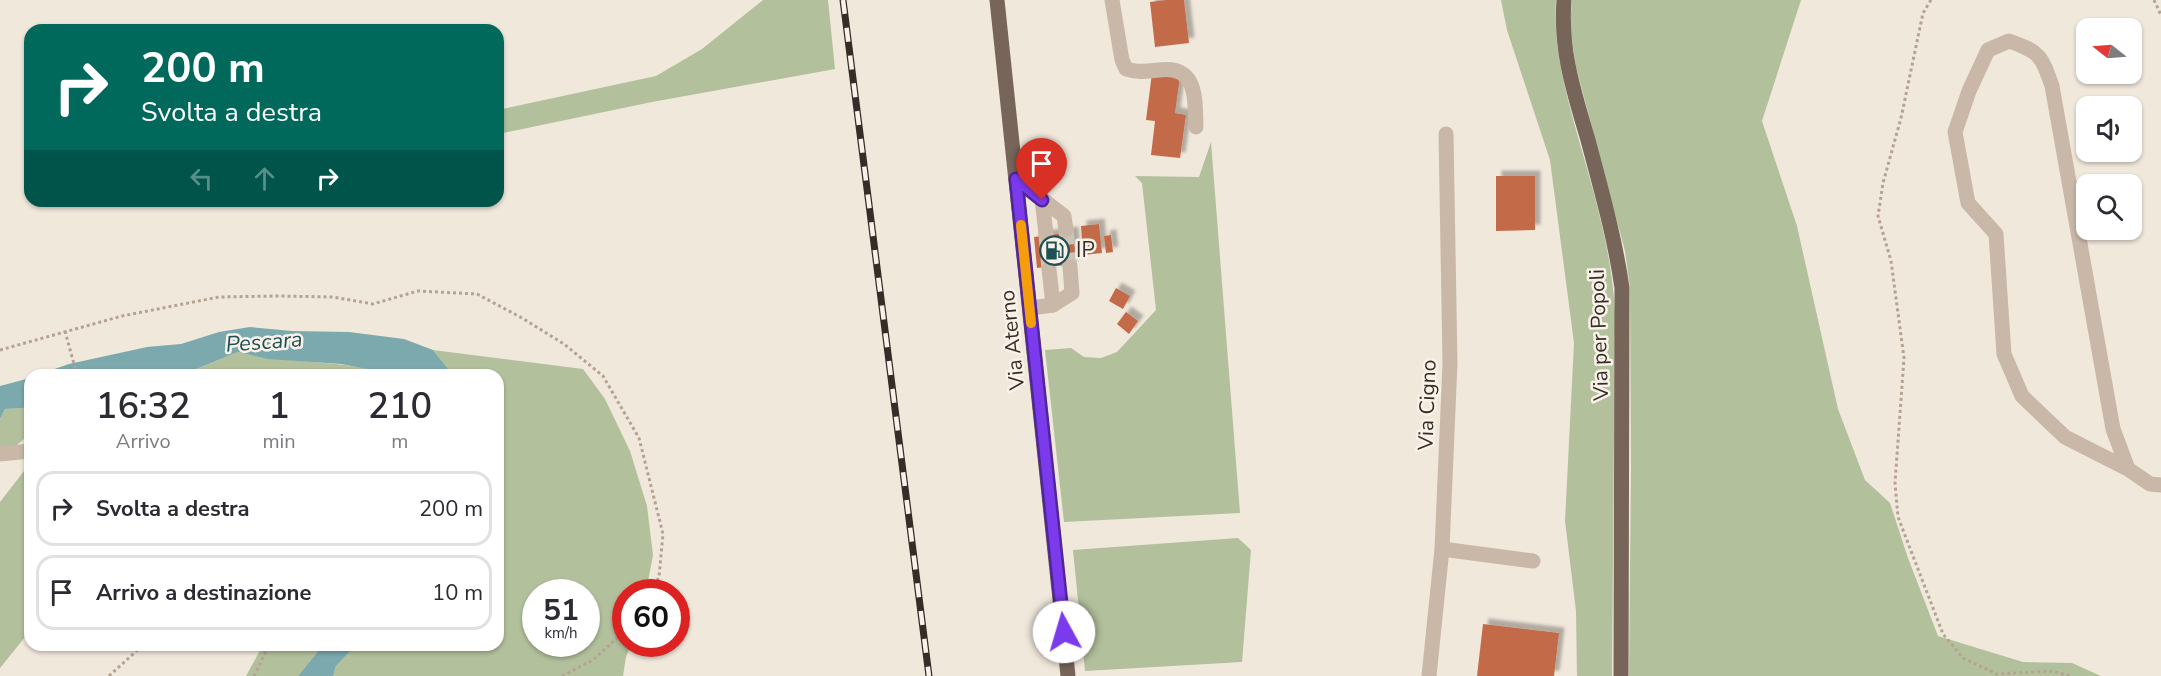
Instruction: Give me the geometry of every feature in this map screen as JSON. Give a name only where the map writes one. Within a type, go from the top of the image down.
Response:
[{"type":"main road","name":"Via Aterno","points":[[997,0],[1068,676]]},
{"type":"main road","name":"Via per Popoli","points":[[1564,0],[1562,26],[1568,69],[1617,252],[1622,288],[1621,676]]},
{"type":"lane","points":[[1112,0],[1122,60],[1126,69],[1134,72],[1168,69],[1186,76],[1192,84],[1195,97],[1196,127]]},
{"type":"lane","points":[[2128,469],[2113,429],[2052,86],[2043,61],[2032,49],[2009,41],[1988,50],[1969,91],[1955,132],[1968,203],[1996,234],[2004,354],[2022,396],[2065,437],[2128,469],[2150,484],[2161,485]]},
{"type":"lane","name":"Via Cigno","points":[[1429,676],[1442,549],[1450,363],[1446,134]]},
{"type":"lane","points":[[1016,179],[1064,216],[1066,230]]},
{"type":"lane","points":[[1042,200],[1046,234]]},
{"type":"lane","points":[[1029,308],[1053,305],[1072,293],[1070,267]]},
{"type":"lane","points":[[1049,269],[1053,305]]},
{"type":"lane","points":[[0,454],[24,452]]},
{"type":"lane","points":[[1442,549],[1533,561]]},
{"type":"path","points":[[1931,0],[1923,13],[1901,118],[1883,183],[1878,216],[1891,261],[1904,358],[1895,483],[1898,517],[1943,634],[1963,658],[1997,674],[2052,671],[2070,676]]},
{"type":"path","points":[[2154,0],[2161,15]]},
{"type":"path","points":[[0,350],[122,316],[219,297],[333,297],[373,304],[418,291],[477,294],[564,344],[603,376],[639,438],[663,534],[658,579]]},
{"type":"path","points":[[65,331],[76,369]]},
{"type":"path","points":[[562,676],[593,660],[612,643]]},
{"type":"path","points":[[109,676],[136,651]]},
{"type":"path","points":[[254,676],[266,651]]},
{"type":"green space","points":[[763,0],[828,0],[835,69],[652,102],[504,133],[504,109],[656,76],[702,49]]},
{"type":"green space","points":[[1501,0],[1556,0],[1556,34],[1560,66],[1601,220],[1610,266],[1615,313],[1612,676],[1577,676],[1576,611],[1565,521],[1574,343],[1550,160],[1507,30]]},
{"type":"green space","points":[[1572,0],[1801,0],[1762,121],[1797,226],[1838,409],[1865,480],[1890,503],[1938,636],[2023,662],[2072,663],[2101,676],[1629,676],[1630,288],[1625,251],[1576,67],[1570,26]]},
{"type":"green space","points":[[1211,142],[1240,513],[1064,522],[1045,350],[1071,348],[1084,357],[1101,358],[1117,352],[1156,310],[1142,183],[1135,176],[1199,177]]},
{"type":"green space","points":[[433,350],[583,369],[605,399],[630,451],[647,506],[653,555],[648,579],[612,579],[612,657],[626,657],[623,676],[333,676],[336,666],[350,651],[504,651],[504,369],[448,369]]},
{"type":"green space","points":[[238,352],[278,359],[372,369],[196,369]]},
{"type":"green space","points":[[23,408],[24,439],[12,449],[0,450],[0,419],[5,409]]},
{"type":"green space","points":[[24,471],[24,638],[0,668],[0,502]]},
{"type":"green space","points":[[1238,538],[1251,550],[1242,662],[1085,671],[1073,550]]},
{"type":"green space","points":[[260,651],[318,651],[298,676],[246,676]]},
{"type":"water","name":"Pescara","points":[[250,327],[292,331],[349,332],[404,339],[433,350],[448,369],[367,369],[341,364],[268,359],[238,352],[196,369],[54,369],[147,347],[181,344],[219,332]]},
{"type":"water","points":[[24,380],[24,407],[5,409],[0,419],[0,386]]},
{"type":"water","points":[[318,651],[350,651],[336,666],[333,676],[298,676]]},
{"type":"building","points":[[1184,0],[1189,43],[1155,47],[1150,2]]},
{"type":"building","points":[[1152,73],[1180,77],[1175,113],[1186,115],[1180,158],[1151,155],[1155,121],[1146,120]]},
{"type":"building","points":[[1496,176],[1535,176],[1535,230],[1496,231]]},
{"type":"building","points":[[1099,224],[1102,253],[1083,255],[1081,226]]},
{"type":"building","name":"IP","points":[[1073,232],[1076,264],[1037,268],[1034,237]]},
{"type":"building","points":[[1111,235],[1113,252],[1106,253],[1104,236]]},
{"type":"building","points":[[1116,288],[1130,296],[1123,309],[1109,301]]},
{"type":"building","points":[[1126,312],[1138,321],[1129,334],[1117,324]]},
{"type":"building","points":[[1483,624],[1559,633],[1554,676],[1477,676]]},
{"type":"tunnel","points":[[1066,230],[1070,267]]},
{"type":"tunnel","points":[[1046,234],[1049,269]]},
{"type":"railway","points":[[843,0],[929,676]]},
{"type":"slow traffic","points":[[1021,225],[1031,323]]},
{"type":"place","name":"IP","points":[[1055,250]]},
{"type":"route","points":[[1042,200],[1016,179],[1064,632]]}]
